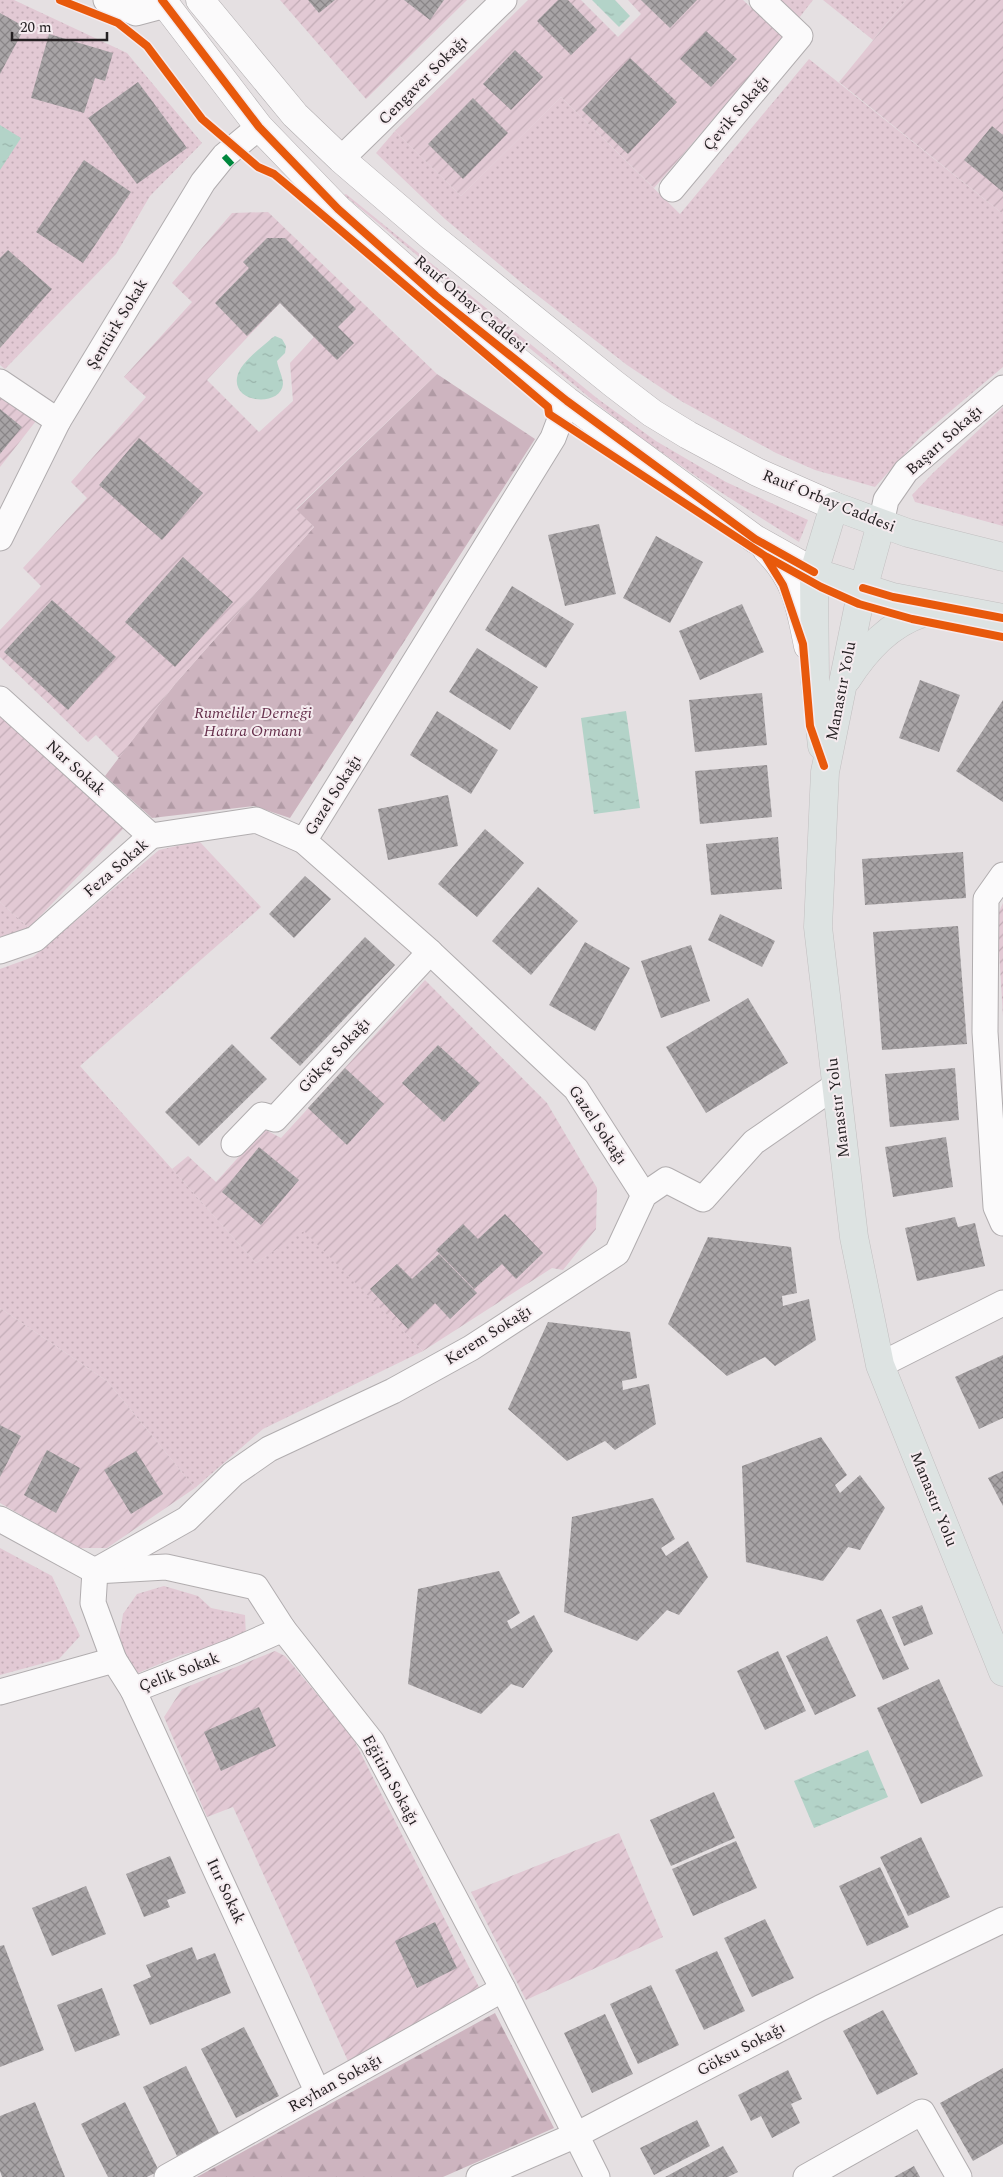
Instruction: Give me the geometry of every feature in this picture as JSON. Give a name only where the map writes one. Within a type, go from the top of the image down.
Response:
[{"type":"main road","name":"Rauf Orbay Caddesi","points":[[834,506],[908,533],[1003,557]]},
{"type":"main road","points":[[825,772],[815,681],[814,572],[834,506]]},
{"type":"main road","name":"Manastır Yolu","points":[[881,524],[863,588],[825,772],[818,927],[854,1237],[880,1365],[1003,1672]]},
{"type":"main road","name":"Rauf Orbay Caddesi","points":[[814,572],[893,597],[1003,618]]},
{"type":"main road","points":[[843,685],[857,663],[892,628],[924,613],[958,609]]},
{"type":"street","points":[[106,0],[136,12],[164,3]]},
{"type":"street","name":"Rauf Orbay Caddesi","points":[[200,0],[295,115],[341,159],[432,237],[652,413],[688,435],[757,472],[834,506]]},
{"type":"street","name":"Cengaver Sokağı","points":[[341,159],[504,0]]},
{"type":"street","name":"Çevik Sokağı","points":[[672,189],[800,36],[762,0]]},
{"type":"street","name":"Rauf Orbay Caddesi","points":[[164,3],[259,127],[338,209],[436,296],[568,401],[756,539],[814,572]]},
{"type":"street","name":"Şentürk Sokak","points":[[0,538],[58,421],[203,182],[224,156],[259,127]]},
{"type":"street","points":[[0,382],[58,421]]},
{"type":"street","name":"Başarı Sokağı","points":[[881,524],[886,500],[906,471],[1003,388]]},
{"type":"street","name":"Gazel Sokağı","points":[[568,401],[553,438],[304,841],[430,952],[576,1089],[644,1195]]},
{"type":"street","points":[[756,539],[783,566],[798,597],[815,681]]},
{"type":"street","name":"Nar Sokak","points":[[0,699],[151,836]]},
{"type":"street","name":"Feza Sokak","points":[[0,951],[35,939],[151,836],[256,820],[304,841]]},
{"type":"street","points":[[1003,875],[986,899],[985,1032],[996,1207],[1003,1223]]},
{"type":"street","name":"Gökçe Sokağı","points":[[234,1144],[262,1115],[275,1119],[430,952]]},
{"type":"street","points":[[644,1195],[666,1180],[704,1199],[754,1142],[836,1086]]},
{"type":"street","name":"Kerem Sokağı","points":[[96,1571],[187,1519],[233,1474],[270,1448],[393,1391],[471,1348],[617,1253],[644,1195]]},
{"type":"street","points":[[880,1365],[1003,1303]]},
{"type":"street","points":[[0,1519],[96,1571]]},
{"type":"street","name":"Eğitim Sokağı","points":[[96,1571],[166,1567],[256,1587],[283,1629],[372,1742],[503,1989],[597,2177]]},
{"type":"street","name":"Çelik Sokak","points":[[96,1571],[93,1603],[114,1660],[133,1690],[224,1655],[283,1629]]},
{"type":"street","points":[[0,1692],[114,1660]]},
{"type":"street","name":"Itır Sokak","points":[[133,1690],[318,2092]]},
{"type":"street","name":"Göksu Sokağı","points":[[479,2177],[576,2135],[820,2008],[1003,1920]]},
{"type":"street","name":"Reyhan Sokağı","points":[[167,2177],[503,1989]]},
{"type":"street","points":[[806,2177],[922,2112],[959,2177]]},
{"type":"shaded area","points":[[0,0],[14,0],[127,53],[202,143],[150,196],[116,254],[5,369],[0,365]]},
{"type":"shaded area","points":[[280,0],[467,0],[366,99]]},
{"type":"shaded area","points":[[528,0],[581,0],[618,37],[641,14],[628,0],[743,0],[783,38],[654,188],[561,97],[461,196],[395,131]]},
{"type":"shaded area","points":[[780,0],[813,0],[799,18]]},
{"type":"shaded area","points":[[823,0],[906,0],[873,40]]},
{"type":"shaded area","points":[[906,0],[1003,0],[1003,214],[839,82]]},
{"type":"shaded area","points":[[809,59],[1003,214],[1003,367],[921,436],[875,487],[815,470],[776,453],[681,401],[627,365],[523,284],[445,219],[376,153],[395,131],[461,196],[561,97],[680,214]]},
{"type":"shaded area","points":[[346,194],[598,399],[656,441],[726,482],[808,520],[799,542],[700,479],[641,438],[344,195]]},
{"type":"shaded area","points":[[268,212],[437,374],[296,509],[314,527],[175,684],[119,758],[96,735],[88,742],[0,657],[0,630],[41,586],[23,568],[87,498],[71,482],[146,397],[124,377],[192,302],[172,283],[232,213]],"holes":[[[280,303],[314,337],[290,363],[293,401],[259,432],[207,380]]]},
{"type":"shaded area","points":[[0,393],[36,421],[0,467]]},
{"type":"shaded area","points":[[1003,407],[1003,526],[915,502],[912,495]]},
{"type":"shaded area","points":[[0,713],[124,828],[29,928],[0,902]]},
{"type":"shaded area","points":[[199,841],[261,907],[80,1066],[256,1263],[304,1230],[423,1351],[263,1429],[195,1488],[107,1381],[0,1308],[0,969],[33,957],[159,850]]},
{"type":"shaded area","points":[[0,902],[29,928],[0,937]]},
{"type":"shaded area","points":[[1003,903],[1003,1017],[997,916]]},
{"type":"shaded area","points":[[425,980],[547,1103],[597,1188],[596,1229],[563,1270],[552,1268],[423,1351],[304,1231],[256,1263],[172,1169],[188,1156],[216,1182],[264,1129],[281,1138]]},
{"type":"shaded area","points":[[0,1308],[107,1381],[195,1488],[107,1548],[79,1548],[0,1503]]},
{"type":"shaded area","points":[[0,1548],[52,1576],[80,1636],[59,1659],[0,1675]]},
{"type":"shaded area","points":[[164,1586],[198,1596],[211,1608],[245,1615],[246,1636],[235,1641],[181,1655],[138,1673],[117,1652],[123,1614],[137,1594]]},
{"type":"shaded area","points":[[275,1651],[285,1656],[352,1736],[480,1989],[348,2061],[233,1807],[207,1817],[164,1717],[182,1689]]},
{"type":"shaded area","points":[[619,1833],[663,1937],[526,2000],[471,1892]]},
{"type":"green space","name":"Rumeliler Derneği Hatıra Ormanı","points":[[437,374],[535,439],[290,818],[254,806],[152,818],[105,776],[175,684],[314,527],[296,510]]},
{"type":"green space","points":[[495,2013],[554,2128],[443,2177],[197,2177]]},
{"type":"water","points":[[592,0],[615,0],[630,16],[619,27]]},
{"type":"water","points":[[0,125],[21,138],[0,170]]},
{"type":"water","points":[[275,336],[282,339],[286,346],[285,353],[277,361],[283,384],[280,391],[267,399],[249,397],[242,393],[238,387],[237,378],[239,372],[251,356]]},
{"type":"water","points":[[626,711],[640,808],[594,814],[581,718]]},
{"type":"water","points":[[868,1750],[888,1797],[814,1828],[794,1781]]},
{"type":"building","points":[[308,0],[335,0],[319,13]]},
{"type":"building","points":[[404,0],[444,0],[430,20]]},
{"type":"building","points":[[558,0],[568,0],[597,30],[571,55],[537,21]]},
{"type":"building","points":[[641,0],[697,0],[670,28]]},
{"type":"building","points":[[0,13],[25,27],[0,74]]},
{"type":"building","points":[[706,31],[737,59],[711,87],[680,59]]},
{"type":"building","points":[[49,34],[113,53],[105,81],[95,78],[84,113],[31,98]]},
{"type":"building","points":[[515,50],[543,77],[511,110],[483,84]]},
{"type":"building","points":[[630,58],[677,102],[628,154],[582,110]]},
{"type":"building","points":[[138,82],[187,148],[137,184],[88,118]]},
{"type":"building","points":[[473,98],[508,133],[463,179],[428,144]]},
{"type":"building","points":[[992,126],[1003,135],[1003,192],[964,160]]},
{"type":"building","points":[[84,160],[131,192],[83,263],[36,232]]},
{"type":"building","points":[[267,238],[285,238],[356,309],[338,327],[354,343],[337,360],[280,303],[247,336],[215,303],[249,268],[243,262]]},
{"type":"building","points":[[8,250],[52,289],[0,348],[0,258]]},
{"type":"building","points":[[0,409],[22,427],[0,454]]},
{"type":"building","points":[[139,438],[203,493],[162,540],[99,485]]},
{"type":"building","points":[[599,524],[616,594],[565,606],[548,535]]},
{"type":"building","points":[[656,536],[703,562],[670,623],[623,598]]},
{"type":"building","points":[[183,557],[233,602],[175,667],[125,622]]},
{"type":"building","points":[[512,586],[574,624],[546,668],[485,630]]},
{"type":"building","points":[[52,600],[116,657],[68,710],[4,652]]},
{"type":"building","points":[[742,604],[764,652],[700,680],[679,631]]},
{"type":"building","points":[[477,648],[538,687],[510,730],[449,692]]},
{"type":"building","points":[[920,680],[960,695],[939,752],[899,738]]},
{"type":"building","points":[[762,693],[767,745],[695,752],[689,700]]},
{"type":"building","points":[[1003,700],[1003,802],[956,771]]},
{"type":"building","points":[[437,711],[498,750],[471,794],[410,755]]},
{"type":"building","points":[[767,765],[772,817],[700,824],[695,771]]},
{"type":"building","points":[[448,795],[458,846],[388,860],[378,809]]},
{"type":"building","points":[[485,829],[524,863],[477,917],[438,884]]},
{"type":"building","points":[[778,837],[782,889],[711,895],[706,844]]},
{"type":"building","points":[[963,852],[966,898],[865,905],[862,859]]},
{"type":"building","points":[[305,876],[331,899],[294,938],[269,914]]},
{"type":"building","points":[[538,887],[578,921],[531,975],[492,941]]},
{"type":"building","points":[[720,914],[775,941],[762,967],[708,940]]},
{"type":"building","points":[[958,926],[967,1044],[882,1050],[873,932]]},
{"type":"building","points":[[365,937],[395,965],[300,1066],[270,1038]]},
{"type":"building","points":[[585,942],[630,968],[595,1031],[549,1005]]},
{"type":"building","points":[[691,945],[710,1001],[661,1018],[641,961]]},
{"type":"building","points":[[748,998],[788,1063],[706,1113],[666,1047]]},
{"type":"building","points":[[232,1044],[267,1079],[199,1146],[165,1112]]},
{"type":"building","points":[[438,1045],[480,1083],[444,1122],[402,1083]]},
{"type":"building","points":[[345,1068],[384,1104],[347,1145],[308,1108]]},
{"type":"building","points":[[955,1068],[959,1120],[890,1127],[885,1074]]},
{"type":"building","points":[[946,1137],[953,1187],[893,1197],[885,1147]]},
{"type":"building","points":[[259,1147],[299,1180],[261,1225],[222,1192]]},
{"type":"building","points":[[505,1214],[543,1253],[516,1279],[502,1264],[474,1289],[436,1250],[463,1224],[478,1239]]},
{"type":"building","points":[[955,1217],[958,1227],[975,1223],[985,1266],[917,1281],[905,1228]]},
{"type":"building","points":[[708,1237],[791,1247],[797,1293],[782,1296],[783,1306],[809,1299],[816,1340],[775,1366],[765,1357],[727,1376],[668,1324]]},
{"type":"building","points":[[439,1254],[477,1293],[450,1319],[435,1303],[408,1329],[370,1289],[397,1264],[412,1279]]},
{"type":"building","points":[[548,1322],[630,1332],[637,1378],[622,1381],[623,1390],[649,1384],[656,1424],[615,1450],[605,1441],[567,1461],[508,1409]]},
{"type":"building","points":[[1003,1355],[1003,1418],[979,1429],[955,1377]]},
{"type":"building","points":[[0,1425],[21,1436],[0,1477]]},
{"type":"building","points":[[821,1437],[847,1475],[835,1485],[840,1493],[860,1475],[885,1508],[860,1550],[848,1547],[823,1581],[746,1562],[742,1466]]},
{"type":"building","points":[[47,1450],[80,1468],[56,1513],[24,1495]]},
{"type":"building","points":[[136,1451],[163,1494],[131,1514],[104,1470]]},
{"type":"building","points":[[1003,1471],[1003,1506],[988,1478]]},
{"type":"building","points":[[653,1498],[675,1539],[661,1548],[666,1556],[688,1541],[708,1577],[679,1615],[667,1610],[637,1641],[564,1612],[572,1517]]},
{"type":"building","points":[[499,1571],[520,1613],[507,1621],[511,1629],[534,1615],[553,1651],[523,1688],[511,1684],[481,1714],[408,1684],[418,1589]]},
{"type":"building","points":[[922,1605],[933,1634],[904,1646],[892,1617]]},
{"type":"building","points":[[881,1609],[909,1669],[883,1680],[856,1620]]},
{"type":"building","points":[[827,1636],[856,1696],[815,1715],[786,1656]]},
{"type":"building","points":[[778,1651],[806,1711],[765,1730],[737,1671]]},
{"type":"building","points":[[939,1679],[983,1776],[921,1804],[877,1708]]},
{"type":"building","points":[[259,1707],[276,1746],[221,1771],[204,1732]]},
{"type":"building","points":[[714,1792],[735,1838],[671,1866],[650,1820]]},
{"type":"building","points":[[921,1837],[950,1897],[908,1916],[880,1857]]},
{"type":"building","points":[[736,1841],[757,1888],[693,1916],[672,1869]]},
{"type":"building","points":[[170,1856],[186,1893],[167,1900],[170,1907],[144,1917],[126,1874]]},
{"type":"building","points":[[880,1867],[909,1927],[867,1946],[839,1886]]},
{"type":"building","points":[[86,1886],[106,1934],[52,1956],[32,1908]]},
{"type":"building","points":[[765,1919],[794,1978],[752,1997],[724,1938]]},
{"type":"building","points":[[435,1922],[457,1968],[417,1988],[395,1941]]},
{"type":"building","points":[[4,1945],[44,2050],[0,2067],[0,1946]]},
{"type":"building","points":[[192,1947],[197,1960],[215,1953],[231,1993],[150,2025],[133,1985],[151,1977],[146,1965]]},
{"type":"building","points":[[717,1951],[745,2011],[704,2030],[675,1970]]},
{"type":"building","points":[[651,1985],[679,2045],[638,2064],[610,2004]]},
{"type":"building","points":[[102,1988],[120,2035],[75,2052],[57,2005]]},
{"type":"building","points":[[883,2010],[918,2074],[877,2095],[843,2031]]},
{"type":"building","points":[[605,2014],[633,2074],[592,2093],[564,2033]]},
{"type":"building","points":[[244,2027],[279,2096],[236,2118],[201,2049]]},
{"type":"building","points":[[186,2066],[220,2135],[177,2156],[143,2087]]},
{"type":"building","points":[[1003,2068],[1003,2144],[973,2161],[940,2103]]},
{"type":"building","points":[[788,2070],[802,2099],[791,2104],[800,2123],[772,2138],[761,2116],[751,2121],[738,2095]]},
{"type":"building","points":[[35,2102],[65,2177],[2,2177],[0,2171],[0,2116]]},
{"type":"building","points":[[125,2102],[159,2171],[147,2177],[108,2177],[81,2124]]},
{"type":"building","points":[[697,2120],[710,2146],[654,2175],[640,2148]]},
{"type":"building","points":[[723,2146],[738,2172],[728,2177],[665,2177]]},
{"type":"building","points":[[914,2166],[920,2177],[894,2177]]},
{"type":"marked path","points":[[224,156],[236,169]]},
{"type":"cycle path","points":[[60,0],[118,23],[147,46],[202,119],[258,167],[274,174],[292,189],[548,407],[549,414],[765,556],[783,585],[803,644],[810,726],[824,766]]},
{"type":"cycle path","points":[[162,0],[259,127],[338,209],[436,296],[567,401],[755,539],[814,572]]},
{"type":"cycle path","points":[[767,557],[821,587],[859,604],[912,619],[1003,637]]},
{"type":"cycle path","points":[[863,588],[893,597],[1003,618]]}]
